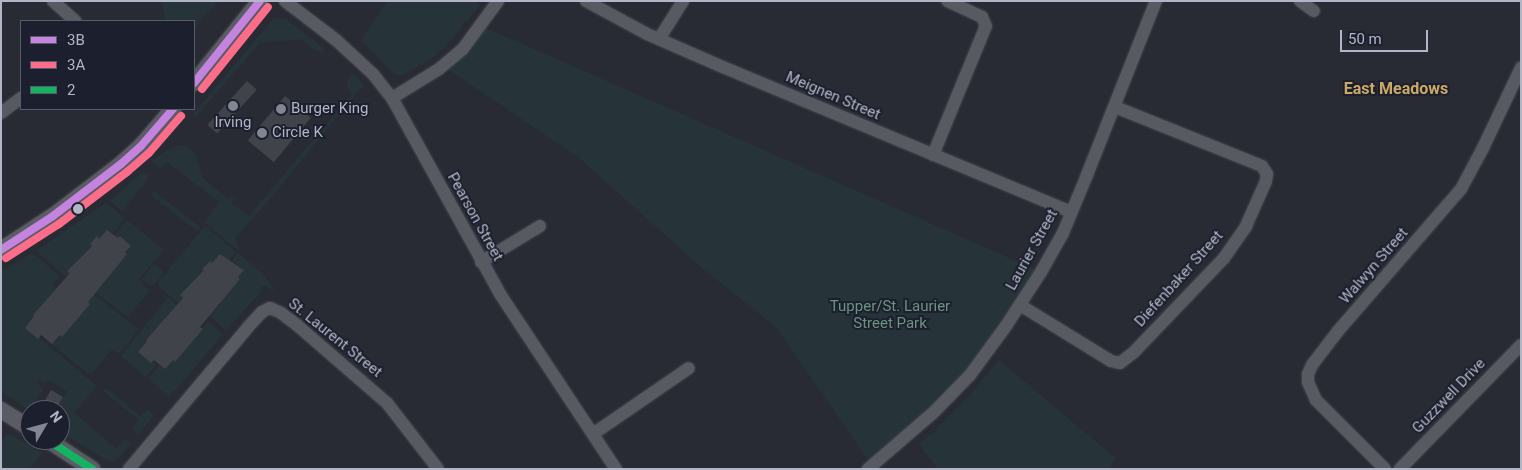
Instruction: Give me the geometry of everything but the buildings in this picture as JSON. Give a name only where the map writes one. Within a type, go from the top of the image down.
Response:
[{"type":"main road","points":[[195,82],[260,1]]},
{"type":"main road","points":[[1,250],[54,216],[120,164],[141,146],[172,110]]},
{"type":"main road","points":[[1,410],[20,422]]},
{"type":"main road","points":[[63,450],[92,469]]},
{"type":"street","points":[[54,1],[74,20]]},
{"type":"street","name":"Pearson Street","points":[[285,1],[336,40],[373,74],[392,98],[481,262],[524,332],[616,469]]},
{"type":"street","points":[[392,98],[439,69],[462,50],[498,1]]},
{"type":"street","name":"Meignen Street","points":[[586,1],[659,39],[1071,212]]},
{"type":"street","points":[[659,39],[683,1]]},
{"type":"street","points":[[933,155],[986,26],[982,17],[948,1]]},
{"type":"street","name":"Laurier Street","points":[[868,469],[956,391],[988,352],[1052,253],[1115,107],[1156,1]]},
{"type":"street","points":[[1300,1],[1314,11]]},
{"type":"street","name":"Walwyn Street","points":[[1385,469],[1316,400],[1308,382],[1308,374],[1312,364],[1338,331],[1461,189],[1521,68]]},
{"type":"street","points":[[1,113],[20,99]]},
{"type":"street","name":"Diefenbaker Street","points":[[1020,305],[1111,361],[1120,363],[1134,352],[1224,258],[1246,226],[1266,181],[1266,174],[1262,166],[1115,107]]},
{"type":"street","points":[[481,262],[540,226]]},
{"type":"street","name":"St. Laurent Street","points":[[129,469],[248,327],[262,312],[270,308],[281,313],[298,326],[387,403],[438,469]]},
{"type":"street","name":"Guzzwell Drive","points":[[1400,469],[1521,345]]},
{"type":"street","points":[[593,434],[689,368]]},
{"type":"green space","points":[[161,1],[219,1],[202,18],[195,29],[195,20],[166,20]]},
{"type":"green space","points":[[388,1],[474,1],[480,5],[467,21],[465,20],[461,26],[462,28],[446,46],[430,60],[400,76],[394,74],[361,40]]},
{"type":"green space","points":[[274,18],[286,19],[325,49],[321,52],[315,51],[301,39],[260,43],[195,118],[193,117],[194,113]]},
{"type":"green space","name":"Tupper/St. Laurier Street Park","points":[[481,26],[1041,272],[989,352],[872,466],[777,328],[702,268],[577,156],[443,66]]},
{"type":"green space","points":[[353,73],[363,85],[271,198],[235,238],[240,252],[204,222],[219,202],[167,162],[160,169],[152,161],[164,152],[174,148],[174,146],[186,145],[195,153],[203,178],[227,198],[236,197],[231,203],[249,216],[352,94],[347,86],[348,78]]},
{"type":"green space","points":[[143,172],[148,175],[147,181],[122,211],[110,201]]},
{"type":"green space","points":[[154,191],[200,228],[197,231],[151,195]]},
{"type":"green space","points":[[106,203],[125,218],[112,234],[107,230],[99,239],[96,237],[90,244],[91,246],[67,270],[70,273],[66,277],[36,251]]},
{"type":"green space","points":[[127,220],[164,250],[139,279],[149,291],[128,317],[94,291],[98,290],[108,279],[105,276],[127,254],[125,252],[131,246],[120,236],[118,239],[114,236]]},
{"type":"green space","points":[[205,226],[236,252],[228,261],[212,263],[209,261],[204,270],[180,295],[182,297],[178,303],[159,286],[159,281]]},
{"type":"green space","points":[[32,253],[60,276],[53,285],[56,288],[48,297],[50,299],[33,315],[39,338],[97,386],[74,413],[117,449],[125,439],[131,443],[117,460],[113,462],[106,460],[70,437],[70,400],[62,400],[67,391],[48,380],[44,383],[38,380],[37,383],[42,388],[42,391],[37,400],[20,400],[20,404],[1,391],[1,272]]},
{"type":"green space","points":[[238,253],[263,274],[275,291],[268,288],[267,285],[261,287],[262,290],[226,331],[210,315],[221,303],[218,300],[240,279],[238,277],[244,270],[233,261],[230,263]]},
{"type":"green space","points":[[154,264],[164,272],[152,287],[142,279]]},
{"type":"green space","points":[[92,293],[138,329],[119,354],[112,349],[92,373],[87,373],[52,344],[70,328],[68,326]]},
{"type":"green space","points":[[168,297],[178,306],[171,314],[169,313],[153,334],[151,333],[138,352],[156,365],[146,377],[121,356]]},
{"type":"green space","points":[[208,322],[223,334],[175,391],[173,390],[170,398],[148,378],[160,365],[173,360],[175,362],[183,353],[180,350]]},
{"type":"green space","points":[[999,360],[1115,458],[1109,469],[938,469],[919,444],[932,433],[937,432],[935,430],[972,393]]},
{"type":"green space","points":[[106,388],[141,417],[148,409],[154,415],[138,435],[132,429],[139,420],[103,391]]},
{"type":"green space","points":[[8,433],[20,440],[20,450],[37,450],[42,453],[29,469],[1,469],[1,441]]},
{"type":"transit line","name":"3B","points":[[195,82],[260,1]]},
{"type":"transit line","name":"3A","points":[[202,89],[268,7]]},
{"type":"transit line","name":"3B","points":[[1,250],[53,216],[121,164],[141,146],[172,110]]},
{"type":"transit line","name":"3A","points":[[6,258],[59,224],[127,172],[149,153],[181,116]]},
{"type":"transit line","name":"2","points":[[63,450],[92,469]]},
{"type":"place","name":"Irving","points":[[233,106]]},
{"type":"place","name":"Burger King","points":[[281,109]]},
{"type":"place","name":"Circle K","points":[[262,133]]},
{"type":"district","name":"East Meadows","points":[[1396,89]]}]
